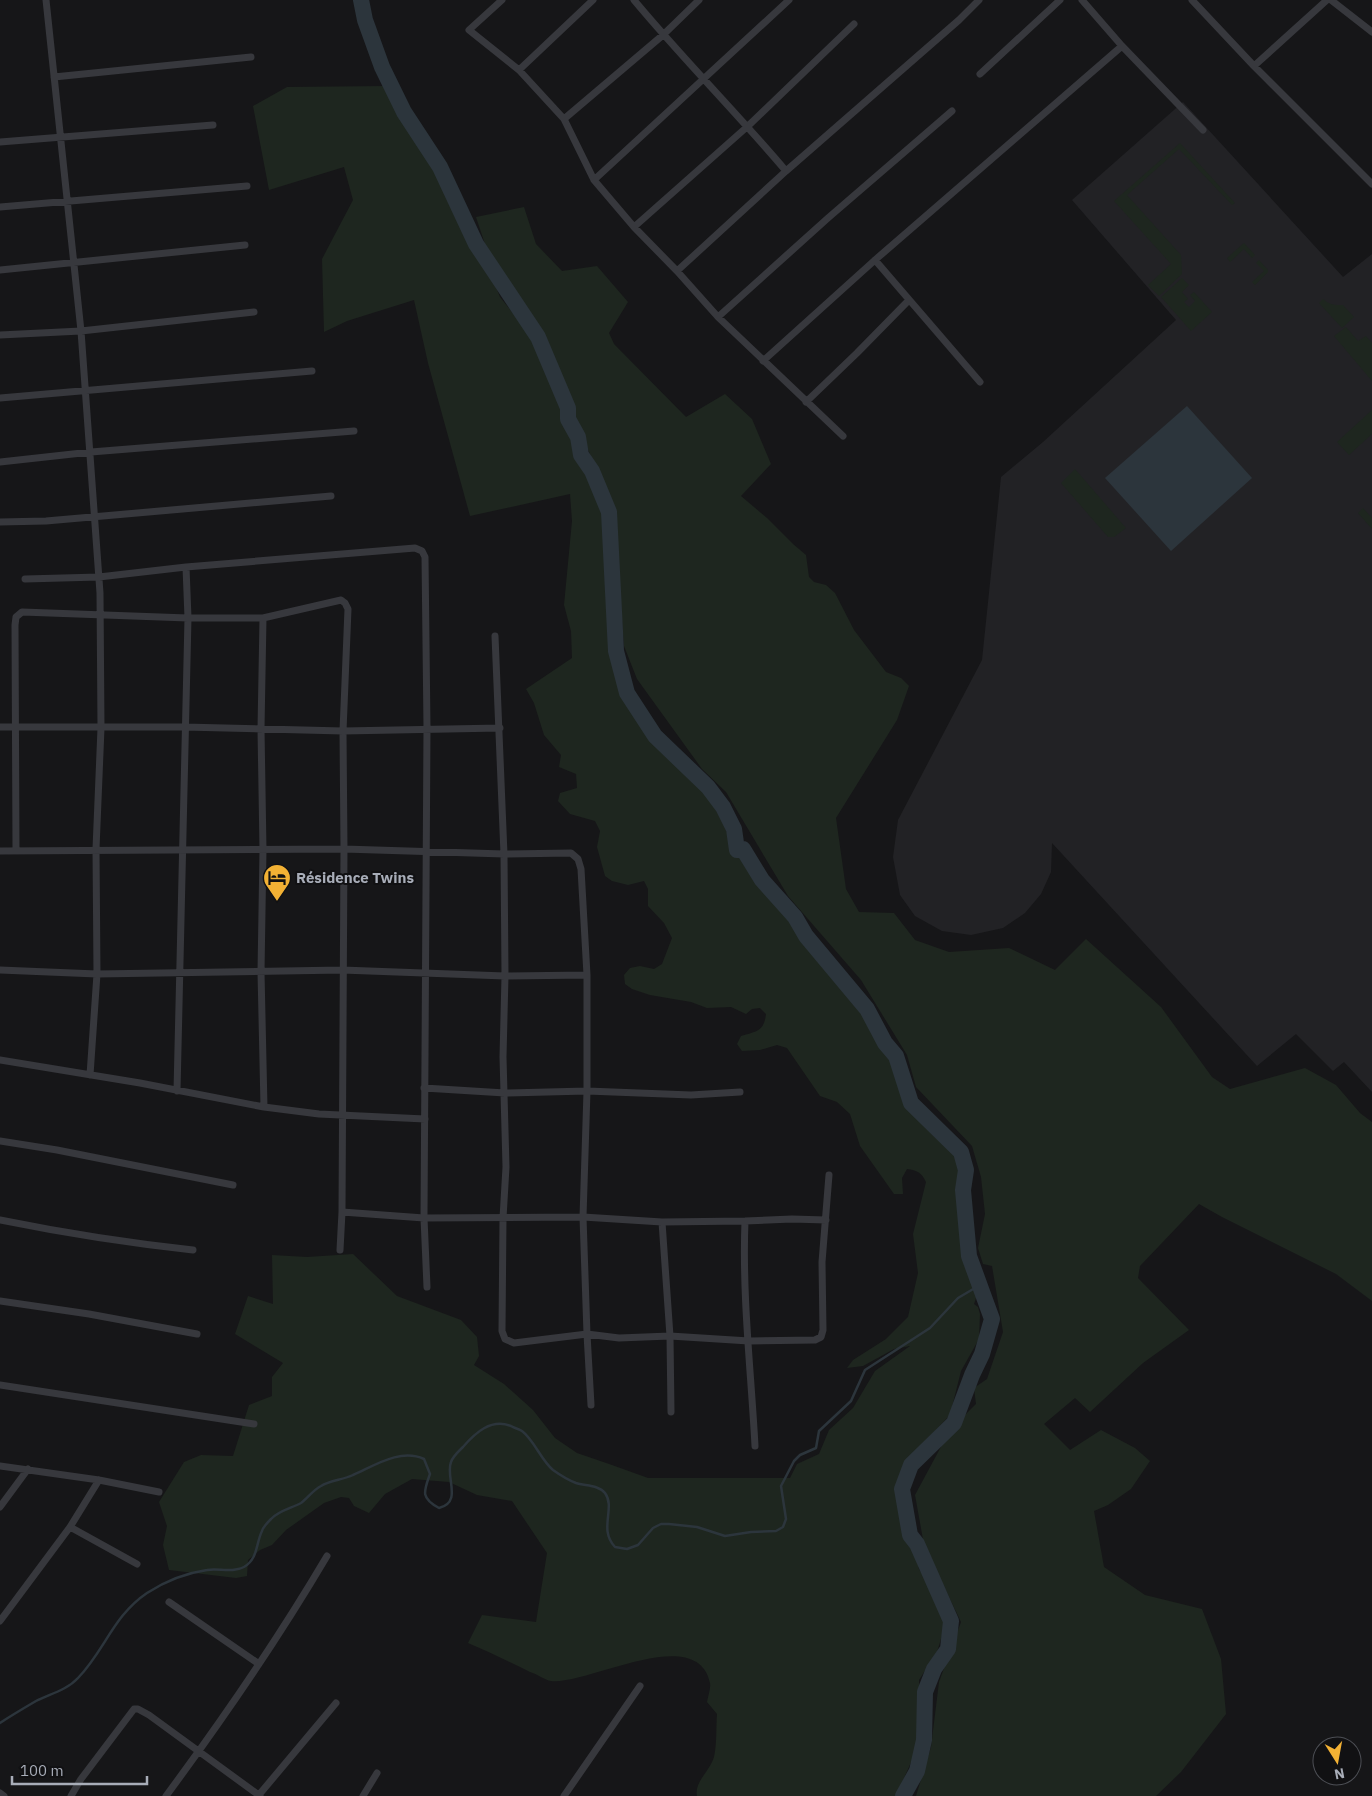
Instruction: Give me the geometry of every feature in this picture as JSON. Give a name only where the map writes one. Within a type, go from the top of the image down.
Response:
[{"type":"street","points":[[46,0],[81,331],[101,615],[101,728],[96,849],[97,974],[90,1075]]},
{"type":"street","points":[[502,0],[469,30],[519,70],[564,118],[594,180],[634,227],[718,317],[843,436]]},
{"type":"street","points":[[519,70],[593,0]]},
{"type":"street","points":[[634,0],[663,35],[748,126],[786,171]]},
{"type":"street","points":[[564,118],[663,35],[699,0]]},
{"type":"street","points":[[594,180],[789,0]]},
{"type":"street","points":[[677,271],[786,171],[959,20],[979,0]]},
{"type":"street","points":[[980,74],[1060,0]]},
{"type":"street","points":[[1082,0],[1122,46],[1203,130]]},
{"type":"street","points":[[1192,0],[1254,66],[1372,184]]},
{"type":"street","points":[[1254,66],[1329,0],[1372,32]]},
{"type":"street","points":[[634,227],[748,126],[854,24]]},
{"type":"street","points":[[763,361],[875,260],[1122,46]]},
{"type":"street","points":[[54,77],[251,57]]},
{"type":"street","points":[[718,317],[828,218],[952,111]]},
{"type":"street","points":[[0,142],[213,125]]},
{"type":"street","points":[[0,207],[247,186]]},
{"type":"street","points":[[0,270],[245,245]]},
{"type":"street","points":[[875,260],[980,382]]},
{"type":"street","points":[[806,402],[858,353],[909,300]]},
{"type":"street","points":[[0,335],[81,331],[254,312]]},
{"type":"street","points":[[0,398],[312,371]]},
{"type":"street","points":[[0,462],[91,452],[354,431]]},
{"type":"street","points":[[0,522],[46,521],[331,496]]},
{"type":"street","points":[[25,579],[99,577],[186,567],[415,548],[422,551],[425,557],[427,728],[424,1088],[424,1218],[427,1287]]},
{"type":"street","points":[[177,1091],[188,618],[186,567]]},
{"type":"street","points":[[16,851],[15,624],[16,617],[22,612],[188,618],[263,618],[341,600],[345,603],[348,609],[343,731],[342,1212],[340,1250]]},
{"type":"street","points":[[263,618],[261,972],[264,1107]]},
{"type":"street","points":[[495,636],[504,854],[506,1167],[503,1218],[502,1331],[505,1340],[514,1343],[587,1334],[619,1338],[670,1336],[749,1341],[815,1340],[821,1337],[822,1262],[829,1176]]},
{"type":"street","points":[[0,727],[184,727],[343,731],[500,728]]},
{"type":"street","points":[[0,851],[344,849],[504,854],[571,853],[578,859],[581,869],[587,975],[587,1091],[583,1217],[587,1334],[592,1405]]},
{"type":"street","points":[[0,970],[97,974],[342,970],[505,976],[587,975]]},
{"type":"street","points":[[0,1060],[264,1107],[342,1115],[425,1119]]},
{"type":"street","points":[[424,1088],[505,1092],[587,1091],[691,1095],[740,1092]]},
{"type":"street","points":[[0,1141],[56,1150],[233,1185]]},
{"type":"street","points":[[342,1212],[424,1218],[583,1217],[662,1222],[826,1220]]},
{"type":"street","points":[[0,1220],[131,1243],[193,1250]]},
{"type":"street","points":[[745,1221],[755,1446]]},
{"type":"street","points":[[662,1222],[670,1336],[671,1412]]},
{"type":"street","points":[[0,1301],[89,1314],[197,1334]]},
{"type":"street","points":[[0,1385],[254,1424]]},
{"type":"street","points":[[0,1466],[99,1480],[159,1492]]},
{"type":"street","points":[[0,1508],[28,1469]]},
{"type":"street","points":[[0,1621],[70,1527],[99,1480]]},
{"type":"street","points":[[70,1527],[137,1564]]},
{"type":"street","points":[[166,1796],[259,1664],[304,1596],[327,1556]]},
{"type":"street","points":[[169,1602],[259,1664]]},
{"type":"street","points":[[564,1796],[640,1686]]},
{"type":"street","points":[[71,1796],[81,1779],[134,1709],[150,1715],[259,1796],[336,1703]]},
{"type":"street","points":[[363,1796],[377,1773]]},
{"type":"street","points":[[0,1793],[4,1796]]},
{"type":"shaded area","points":[[387,86],[406,122],[414,128],[461,221],[469,245],[489,270],[500,297],[531,336],[545,361],[560,397],[579,456],[594,484],[606,523],[609,575],[607,626],[615,674],[629,706],[655,744],[703,788],[725,826],[732,851],[745,859],[758,882],[793,922],[802,940],[827,968],[830,976],[853,999],[889,1057],[906,1102],[948,1145],[956,1160],[960,1176],[964,1249],[977,1295],[974,1304],[978,1307],[980,1314],[979,1339],[961,1371],[950,1415],[913,1454],[899,1477],[903,1526],[907,1540],[913,1546],[919,1569],[936,1593],[945,1626],[937,1652],[919,1680],[921,1740],[896,1796],[697,1796],[700,1781],[714,1757],[717,1714],[707,1702],[710,1683],[701,1666],[685,1658],[664,1657],[640,1661],[568,1680],[551,1681],[468,1643],[482,1615],[536,1622],[547,1553],[512,1501],[477,1495],[449,1482],[412,1479],[385,1494],[369,1513],[354,1506],[349,1498],[341,1497],[324,1503],[286,1530],[272,1545],[260,1550],[248,1560],[247,1576],[236,1578],[169,1570],[163,1545],[167,1526],[159,1502],[184,1462],[201,1455],[233,1456],[249,1405],[272,1396],[272,1377],[283,1363],[235,1334],[248,1296],[273,1304],[272,1255],[307,1257],[353,1254],[397,1296],[461,1320],[477,1337],[479,1356],[474,1365],[504,1384],[533,1410],[555,1438],[577,1453],[648,1478],[790,1478],[797,1464],[819,1454],[829,1430],[853,1408],[875,1371],[910,1346],[894,1349],[863,1366],[847,1368],[853,1360],[886,1339],[908,1317],[918,1273],[913,1234],[926,1182],[923,1176],[916,1171],[907,1169],[902,1178],[903,1194],[894,1194],[860,1146],[850,1114],[837,1102],[820,1096],[787,1048],[777,1045],[760,1050],[742,1051],[737,1044],[741,1036],[761,1028],[765,1020],[766,1014],[760,1008],[752,1009],[746,1014],[731,1007],[707,1008],[691,1002],[650,995],[632,989],[625,984],[624,975],[630,968],[640,966],[654,969],[662,964],[672,938],[664,923],[648,906],[648,889],[644,881],[628,885],[612,881],[605,876],[597,847],[600,831],[595,821],[570,814],[558,801],[560,793],[577,788],[576,774],[559,767],[561,755],[544,735],[534,703],[526,689],[572,658],[571,631],[564,605],[572,521],[570,494],[470,516],[428,363],[414,300],[347,321],[324,332],[322,259],[353,200],[344,167],[269,190],[253,106],[287,87]]},
{"type":"shaded area","points":[[1183,102],[1343,277],[1372,254],[1372,1092],[1344,1062],[1333,1071],[1296,1034],[1257,1066],[1052,843],[1051,872],[1041,894],[1025,913],[1003,928],[971,935],[942,931],[915,916],[900,895],[893,857],[898,820],[982,660],[1001,477],[1043,442],[1176,320],[1072,200]]},
{"type":"shaded area","points":[[1180,143],[1235,203],[1232,205],[1179,149],[1127,195],[1181,255],[1182,274],[1159,296],[1148,285],[1171,264],[1114,201]]},
{"type":"shaded area","points":[[524,207],[536,244],[562,271],[597,266],[628,302],[609,333],[614,344],[686,417],[725,394],[752,419],[771,464],[741,496],[806,555],[809,577],[814,582],[826,585],[835,593],[854,630],[886,672],[901,678],[909,686],[897,720],[836,818],[846,889],[859,912],[894,913],[915,940],[949,952],[1009,948],[1055,970],[1086,939],[1161,1007],[1212,1077],[1230,1089],[1305,1068],[1336,1085],[1360,1113],[1372,1122],[1372,1301],[1336,1274],[1199,1204],[1140,1266],[1138,1278],[1189,1330],[1143,1363],[1090,1412],[1075,1398],[1044,1424],[1070,1450],[1101,1430],[1135,1448],[1150,1461],[1131,1489],[1108,1505],[1094,1511],[1104,1567],[1145,1595],[1202,1609],[1221,1659],[1226,1714],[1181,1772],[1156,1796],[916,1796],[931,1747],[939,1682],[961,1622],[924,1545],[915,1495],[950,1430],[976,1404],[974,1388],[987,1379],[1003,1332],[992,1266],[983,1264],[978,1248],[985,1214],[981,1177],[972,1146],[916,1087],[907,1055],[861,980],[788,896],[726,792],[702,769],[637,679],[624,646],[614,519],[549,352],[488,253],[476,217]]},
{"type":"shaded area","points":[[1244,243],[1255,255],[1252,258],[1244,249],[1230,262],[1227,258]]},
{"type":"shaded area","points":[[1259,260],[1268,272],[1255,285],[1252,282],[1264,271],[1256,263]]},
{"type":"shaded area","points":[[1182,278],[1189,285],[1182,292],[1188,299],[1184,302],[1189,307],[1195,301],[1190,295],[1194,292],[1212,312],[1191,331],[1161,297]]},
{"type":"shaded area","points":[[1323,299],[1330,304],[1343,305],[1354,317],[1342,328],[1319,303]]},
{"type":"shaded area","points":[[1346,327],[1358,341],[1366,336],[1372,343],[1372,381],[1334,336]]},
{"type":"shaded area","points":[[1187,406],[1252,478],[1171,551],[1105,478]]},
{"type":"shaded area","points":[[1372,410],[1372,434],[1349,455],[1337,442]]},
{"type":"shaded area","points":[[1075,469],[1126,528],[1114,537],[1108,537],[1061,483]]},
{"type":"shaded area","points":[[1363,508],[1372,518],[1372,529],[1358,513]]},
{"type":"waterway","points":[[361,0],[365,20],[382,67],[404,112],[440,167],[476,244],[538,337],[568,408],[568,419],[578,437],[581,455],[592,471],[609,512],[616,651],[627,693],[655,736],[708,787],[723,807],[734,829],[737,850],[743,849],[762,880],[795,917],[806,936],[867,1009],[885,1043],[896,1056],[911,1103],[961,1152],[966,1170],[963,1190],[969,1256],[992,1319],[982,1354],[954,1423],[911,1465],[902,1489],[910,1535],[917,1544],[951,1621],[948,1649],[934,1669],[925,1692],[924,1740],[917,1771],[903,1796]]},
{"type":"waterway","points":[[0,1723],[36,1701],[64,1689],[74,1682],[126,1612],[147,1593],[191,1573],[211,1570],[235,1570],[249,1564],[263,1529],[270,1520],[277,1514],[301,1503],[315,1490],[325,1484],[349,1477],[387,1460],[397,1457],[415,1456],[424,1459],[430,1474],[425,1490],[426,1497],[439,1508],[446,1505],[452,1495],[450,1475],[452,1460],[478,1432],[490,1425],[504,1424],[521,1430],[553,1470],[573,1482],[602,1490],[608,1499],[608,1533],[615,1547],[627,1549],[638,1545],[653,1528],[661,1524],[697,1527],[725,1536],[776,1531],[783,1527],[786,1519],[781,1486],[794,1461],[800,1455],[816,1448],[819,1431],[851,1401],[865,1370],[930,1328],[958,1298],[980,1285]]},
{"type":"place","name":"Résidence Twins","points":[[277,902]]}]
